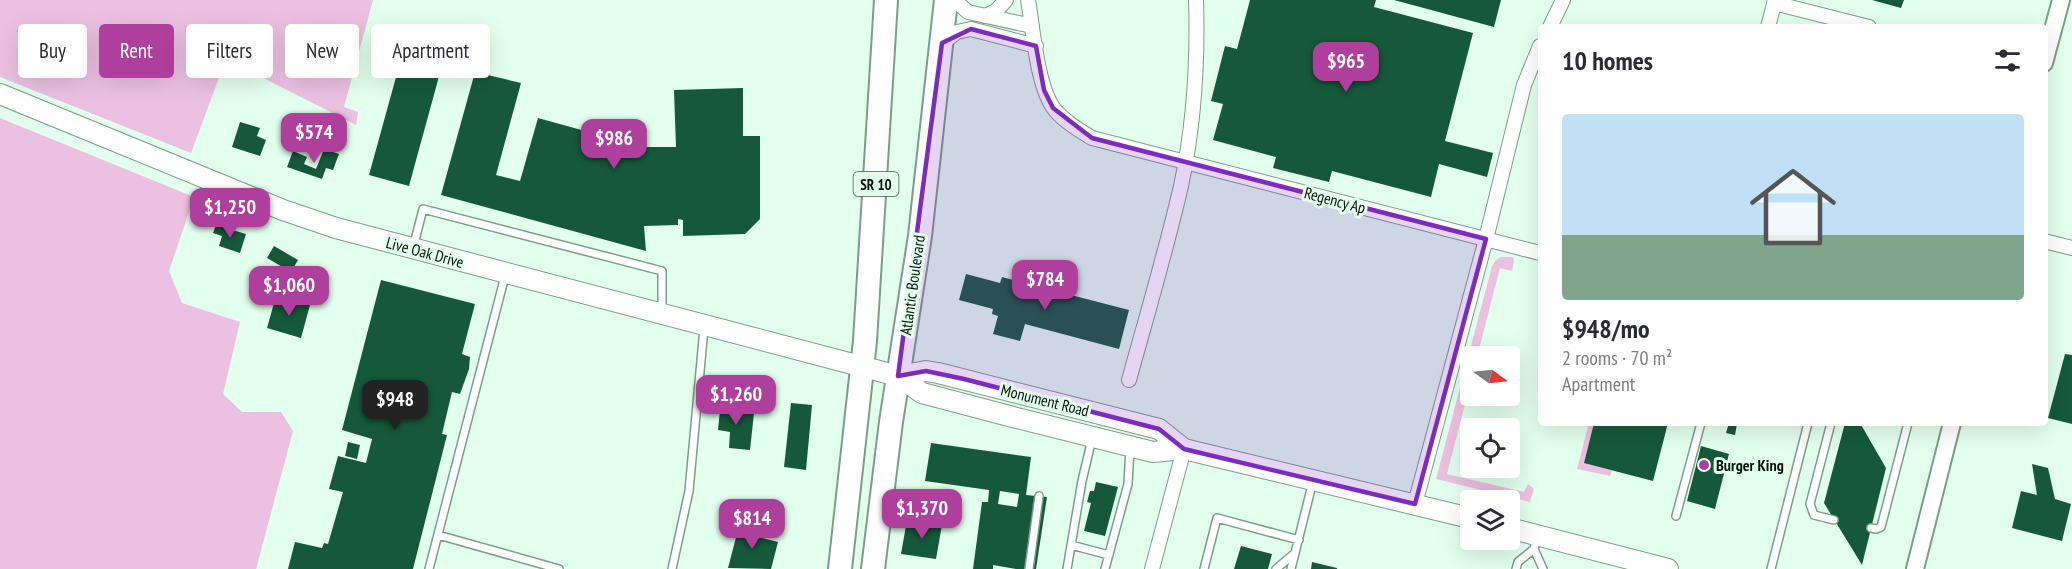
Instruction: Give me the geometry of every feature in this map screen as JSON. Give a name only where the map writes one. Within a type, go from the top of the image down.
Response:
[{"type":"highway","name":"SR 10","points":[[840,569],[863,367],[886,0]]},
{"type":"highway","name":"Atlantic Boulevard","points":[[873,569],[898,376],[921,227],[946,0]]},
{"type":"main road","name":"Live Oak Drive","points":[[0,94],[283,210],[331,227],[863,367]]},
{"type":"main road","name":"Monument Road","points":[[863,367],[898,376],[922,393],[1153,452],[1184,449],[1460,515]]},
{"type":"main road","name":"Monument Road","points":[[898,376],[926,371],[938,373],[1159,429],[1184,449]]},
{"type":"main road","points":[[1520,534],[1536,542],[1668,569]]},
{"type":"street","points":[[954,0],[968,12],[1032,26]]},
{"type":"street","points":[[985,16],[996,11],[1006,0]]},
{"type":"street","name":"Regency Ap","points":[[1028,0],[1044,90],[1053,108],[1065,120],[1092,138],[1185,160],[1538,252]]},
{"type":"street","points":[[1129,380],[1181,185],[1195,91],[1196,0]]},
{"type":"street","points":[[1551,24],[1563,0]]},
{"type":"street","points":[[2048,48],[2061,0]]},
{"type":"street","points":[[1769,24],[1774,1],[1858,24]]},
{"type":"street","points":[[942,43],[957,32],[971,29],[1036,46]]},
{"type":"street","points":[[1415,504],[1486,239],[1524,85],[1538,51]]},
{"type":"street","points":[[2048,243],[2072,249]]},
{"type":"street","points":[[1915,569],[1951,426]]},
{"type":"street","points":[[1152,569],[1184,449]]},
{"type":"lane","points":[[412,249],[423,209],[640,265],[662,271],[662,314]]},
{"type":"lane","points":[[429,569],[506,273]]},
{"type":"lane","points":[[672,569],[688,491],[704,325]]},
{"type":"lane","points":[[1676,516],[1700,426]]},
{"type":"lane","points":[[1771,569],[1807,426]]},
{"type":"lane","points":[[1830,426],[1810,504],[1814,515],[1834,520]]},
{"type":"lane","points":[[1871,528],[1876,530],[1881,527],[1907,426]]},
{"type":"lane","points":[[1067,569],[1082,481],[1093,437]]},
{"type":"lane","points":[[1106,569],[1128,484],[1130,446]]},
{"type":"lane","points":[[1291,569],[1313,480]]},
{"type":"lane","points":[[1029,569],[1039,496]]},
{"type":"lane","points":[[1204,569],[1218,518],[1299,540]]},
{"type":"lane","points":[[438,535],[559,569]]},
{"type":"lane","points":[[1516,569],[1518,562],[1536,542]]},
{"type":"lane","points":[[1536,542],[1543,569]]},
{"type":"lane","points":[[1071,545],[1109,555]]},
{"type":"lane","points":[[1276,569],[1295,553]]},
{"type":"highlighted area","points":[[971,29],[1036,46],[1044,90],[1053,108],[1092,138],[1486,239],[1415,504],[1184,449],[1159,429],[964,379],[926,371],[898,376],[942,43]]},
{"type":"shaded area","points":[[0,0],[373,0],[359,52],[359,24],[285,24],[285,78],[352,78],[344,107],[358,112],[356,125],[263,78],[273,78],[273,24],[186,24],[186,78],[219,78],[191,153],[0,77]]},
{"type":"shaded area","points":[[0,118],[194,197],[169,271],[182,303],[240,322],[223,394],[242,412],[281,412],[293,431],[256,569],[0,569]]},
{"type":"shaded area","points":[[1501,257],[1513,257],[1512,271],[1500,268],[1480,346],[1471,346],[1492,266]]},
{"type":"shaded area","points":[[1460,388],[1460,406],[1465,406],[1447,474],[1515,490],[1481,490],[1436,479]]},
{"type":"shaded area","points":[[1588,426],[1593,426],[1584,463],[1612,470],[1610,476],[1577,469]]},
{"type":"shaded area","points":[[1528,484],[1534,489],[1530,502],[1520,500],[1520,491],[1524,492]]},
{"type":"building","points":[[1250,0],[1376,0],[1374,7],[1473,33],[1445,141],[1493,153],[1487,177],[1439,164],[1431,197],[1332,171],[1329,182],[1273,168],[1276,157],[1213,140],[1223,104],[1211,101],[1225,46],[1237,49]]},
{"type":"building","points":[[1394,0],[1501,0],[1494,27]]},
{"type":"building","points":[[1872,0],[1904,0],[1901,8]]},
{"type":"building","points":[[490,76],[521,83],[496,175],[520,181],[538,118],[643,147],[676,147],[674,90],[743,88],[743,136],[760,136],[760,219],[745,234],[683,236],[683,220],[678,219],[678,225],[644,226],[646,251],[441,195],[473,78],[490,78]]},
{"type":"building","points":[[396,78],[439,78],[409,186],[369,175]]},
{"type":"building","points":[[240,122],[260,128],[257,136],[266,140],[260,156],[232,147]]},
{"type":"building","points":[[324,149],[339,154],[333,170],[326,168],[322,179],[287,167],[293,151],[307,157],[304,164],[316,169]]},
{"type":"building","points":[[216,225],[246,234],[240,253],[219,246],[222,236],[213,233]]},
{"type":"building","points":[[274,246],[298,260],[291,272],[267,258]]},
{"type":"building","points":[[966,274],[1000,283],[1002,277],[1129,310],[1119,349],[1025,324],[1020,341],[993,334],[998,316],[992,314],[993,309],[959,300]]},
{"type":"building","points":[[381,280],[475,304],[462,354],[470,357],[469,369],[460,394],[452,392],[442,434],[447,435],[413,569],[288,569],[295,542],[322,548],[324,543],[328,544],[343,492],[329,489],[338,456],[366,463],[372,439],[342,430]]},
{"type":"building","points":[[276,296],[310,305],[301,338],[267,328]]},
{"type":"building","points":[[2065,354],[2072,355],[2072,424],[2048,418]]},
{"type":"building","points":[[721,400],[733,401],[732,411],[754,413],[750,450],[729,448],[730,432],[718,430]]},
{"type":"building","points":[[791,403],[812,405],[806,470],[784,467]]},
{"type":"building","points":[[1593,426],[1667,426],[1653,481],[1584,463]]},
{"type":"building","points":[[1728,426],[1737,426],[1735,435],[1726,433]]},
{"type":"building","points":[[1844,426],[1862,426],[1886,468],[1862,565],[1824,503]]},
{"type":"building","points":[[348,442],[360,445],[357,459],[345,456]]},
{"type":"building","points":[[931,443],[1031,457],[1026,495],[1047,497],[1036,569],[1016,569],[993,565],[993,569],[973,569],[982,502],[988,502],[989,490],[925,481]],"holes":[[[1000,491],[1019,494],[1017,507],[998,504]]]},
{"type":"building","points":[[1701,446],[1729,454],[1715,509],[1687,501]]},
{"type":"building","points":[[2032,464],[2048,468],[2055,499],[2071,504],[2062,541],[2012,528],[2021,491],[2037,495]]},
{"type":"building","points":[[1096,482],[1118,487],[1105,536],[1084,531],[1091,503],[1087,502],[1090,491],[1094,491]]},
{"type":"building","points":[[907,520],[942,525],[936,559],[901,554]]},
{"type":"building","points":[[740,522],[756,526],[754,536],[778,542],[771,569],[728,568]]},
{"type":"building","points":[[1241,546],[1272,554],[1268,569],[1234,569]]},
{"type":"building","points":[[1312,562],[1337,568],[1337,569],[1311,569]]},
{"type":"place","name":"Burger King","points":[[1704,465]]}]
